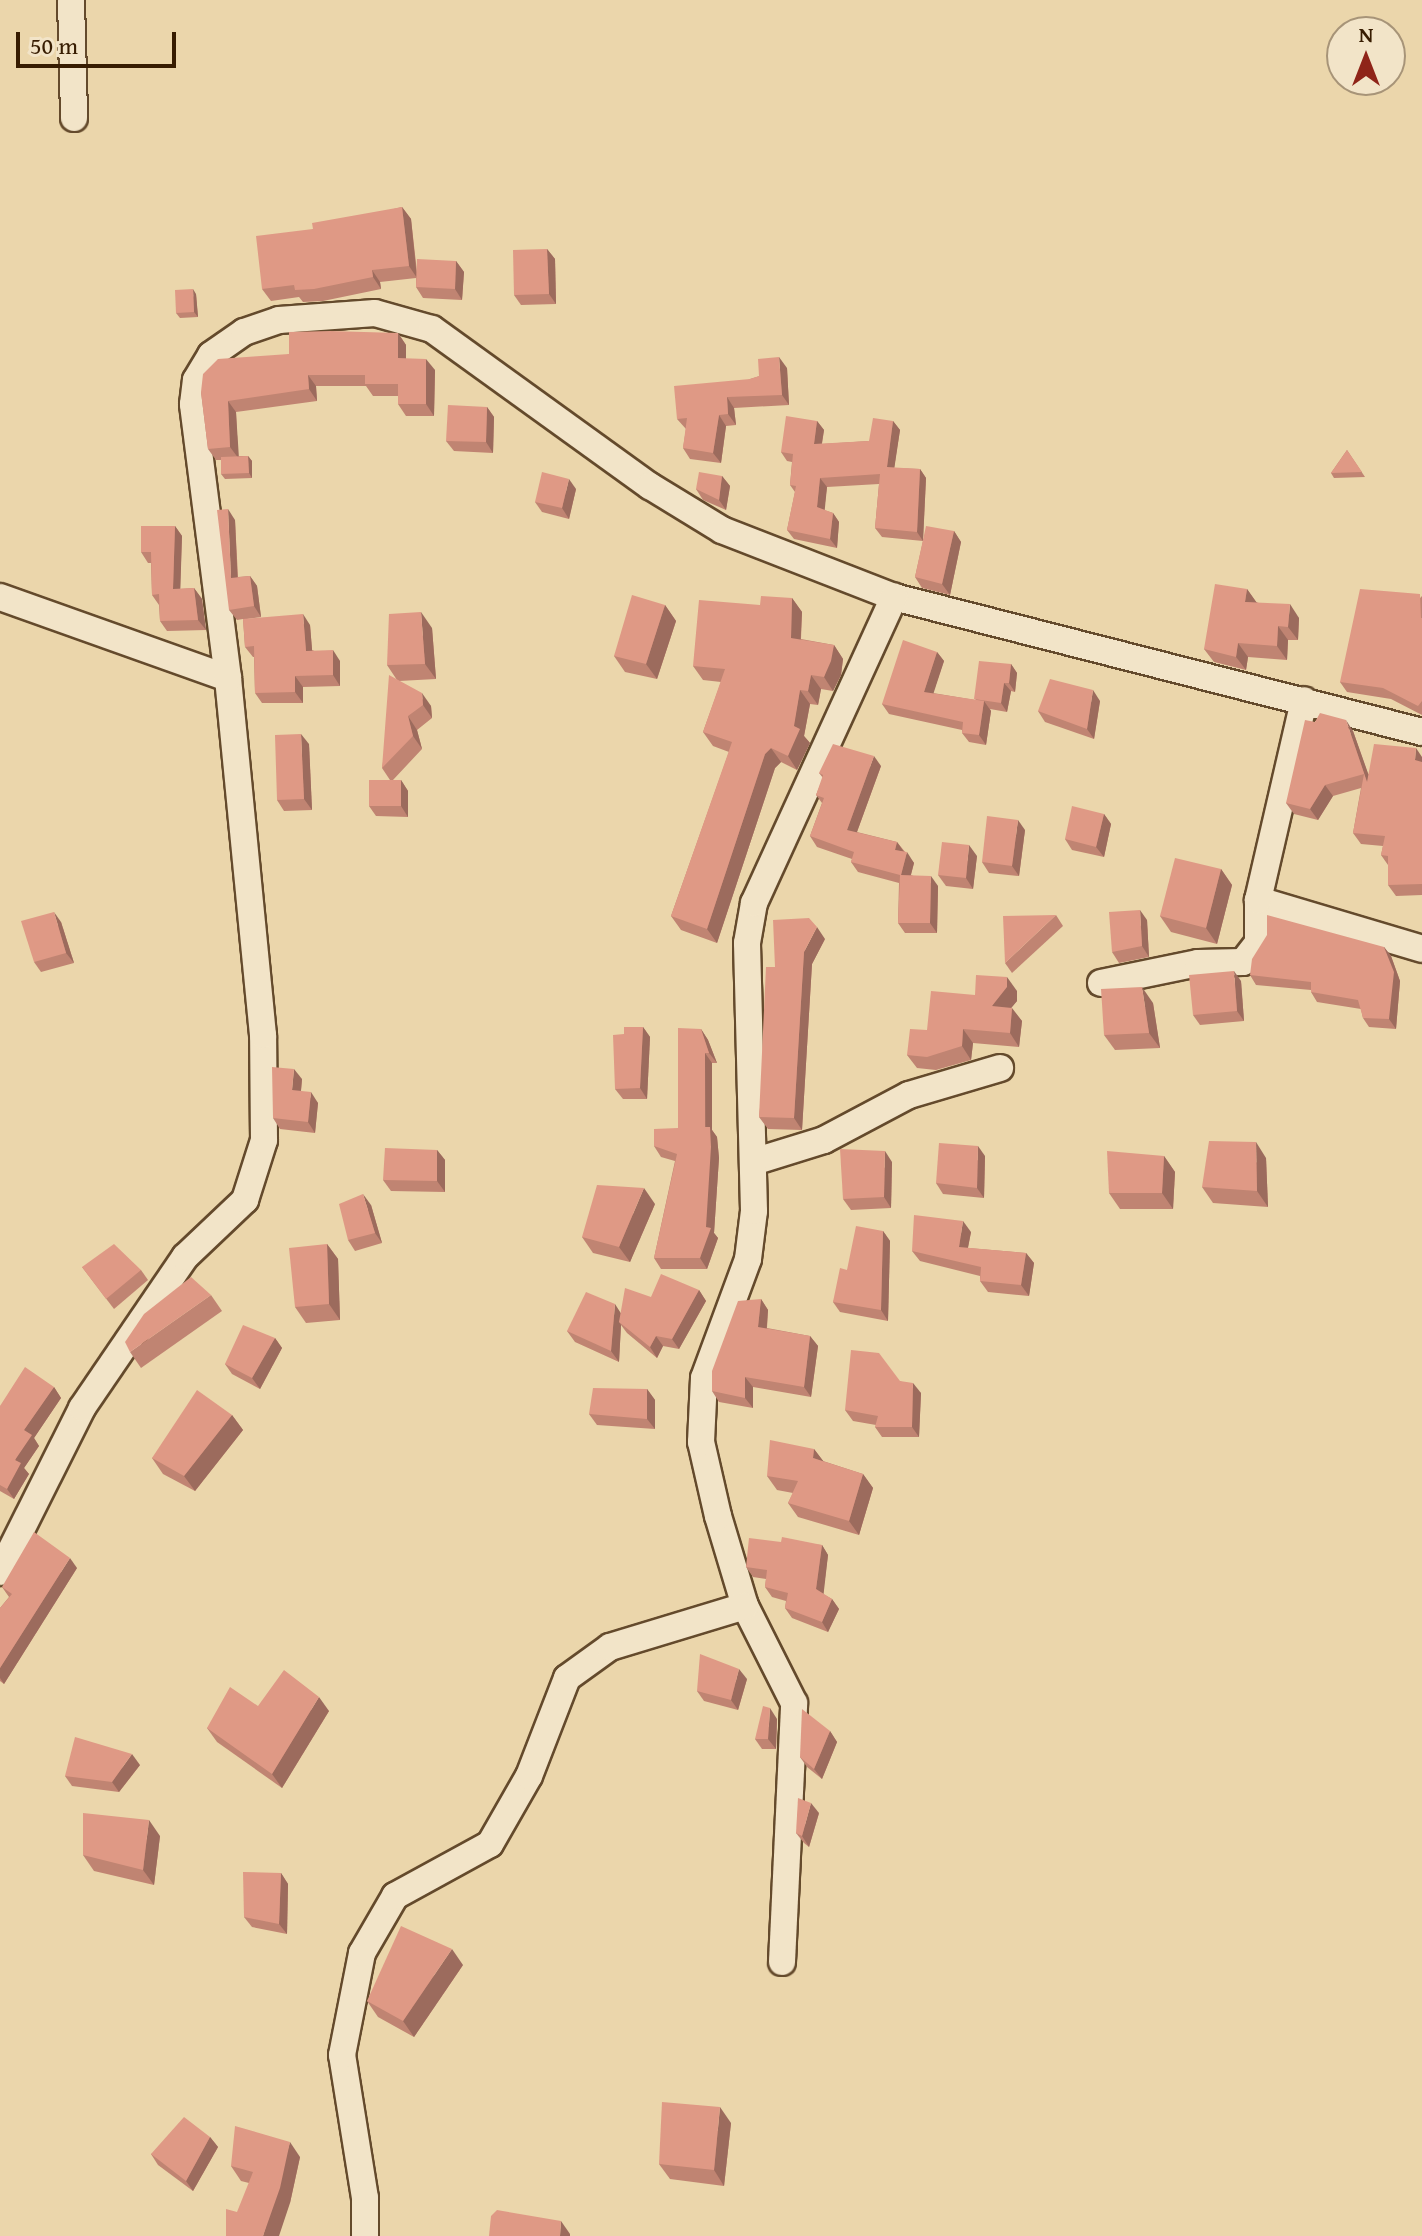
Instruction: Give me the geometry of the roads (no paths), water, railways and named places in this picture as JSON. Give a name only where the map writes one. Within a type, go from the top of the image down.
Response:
[{"type":"street","points":[[71,0],[74,118]]},
{"type":"street","points":[[0,1572],[82,1408],[185,1257],[245,1200],[264,1140],[263,1035],[228,678],[196,432],[196,380],[211,355],[244,332],[279,320],[375,313],[432,329],[650,486],[722,530],[894,597],[1422,732]]},
{"type":"street","points":[[0,597],[228,678]]},
{"type":"street","points":[[782,1962],[794,1703],[745,1606],[701,1442],[704,1378],[748,1259],[753,1162],[747,943],[754,903],[894,597]]},
{"type":"street","points":[[1101,983],[1198,963],[1243,962],[1258,943],[1258,900],[1304,700]]},
{"type":"street","points":[[1258,900],[1422,949]]},
{"type":"street","points":[[753,1162],[824,1140],[909,1095],[1000,1068]]},
{"type":"street","points":[[365,2236],[365,2198],[342,2055],[362,1953],[395,1896],[490,1844],[529,1776],[567,1678],[610,1647],[745,1606]]}]
